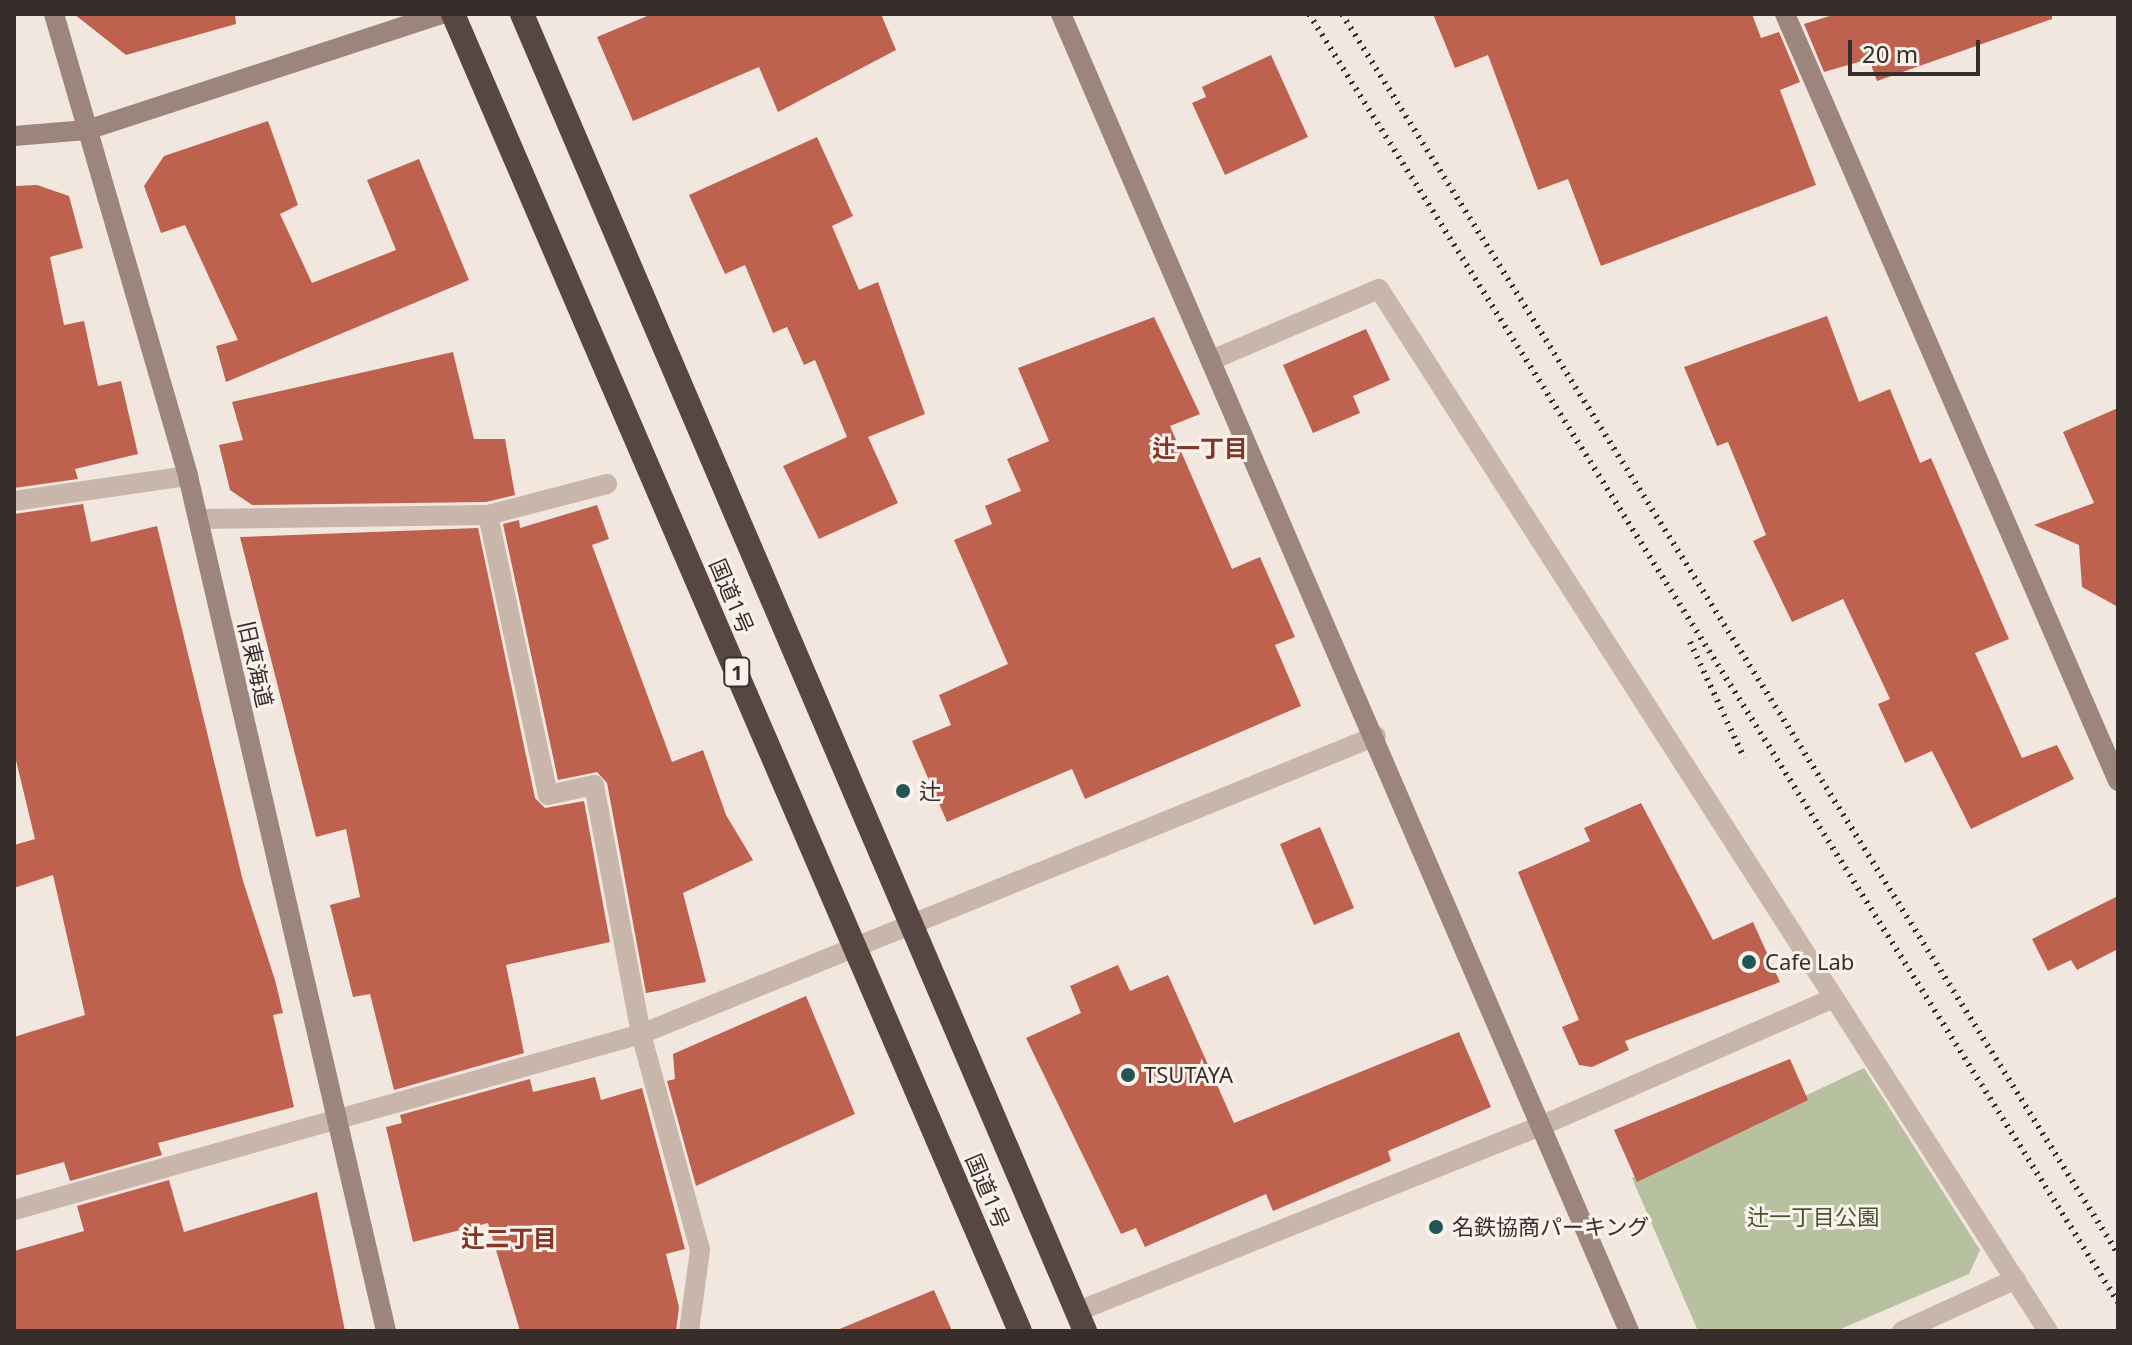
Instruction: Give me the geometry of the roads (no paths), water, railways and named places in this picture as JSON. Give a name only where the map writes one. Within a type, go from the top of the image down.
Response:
[{"type":"highway","name":"国道1号","points":[[453,14],[1020,1331]]},
{"type":"highway","name":"国道1号","points":[[522,14],[1081,1321]]},
{"type":"street","name":"旧東海道","points":[[54,14],[199,519],[386,1331]]},
{"type":"street","points":[[14,136],[87,130],[441,14]]},
{"type":"street","points":[[1061,14],[1214,359],[1629,1331]]},
{"type":"street","points":[[1785,14],[2118,781]]},
{"type":"street","points":[[1214,359],[1379,289],[2048,1331]]},
{"type":"street","points":[[14,501],[188,476]]},
{"type":"street","points":[[199,519],[488,515],[607,484]]},
{"type":"street","points":[[488,515],[548,795],[594,785],[641,1034],[700,1250],[689,1331]]},
{"type":"street","points":[[14,1210],[641,1034],[856,950],[912,924],[1376,736]]},
{"type":"street","points":[[1081,1321],[1832,999]]},
{"type":"street","points":[[1902,1331],[2016,1279]]},
{"type":"railway","points":[[1309,14],[2118,1302]]},
{"type":"railway","points":[[1342,14],[2118,1254]]},
{"type":"railway","points":[[1690,642],[1744,758]]},
{"type":"place","name":"辻","points":[[903,791]]},
{"type":"place","name":"Cafe Lab","points":[[1749,962]]},
{"type":"place","name":"TSUTAYA","points":[[1128,1075]]},
{"type":"place","name":"名鉄協商パーキング","points":[[1436,1227]]},
{"type":"district","name":"辻一丁目","points":[[1200,448]]},
{"type":"district","name":"辻二丁目","points":[[509,1238]]},
{"type":"park label","name":"辻一丁目公園","points":[[1813,1217]]}]
